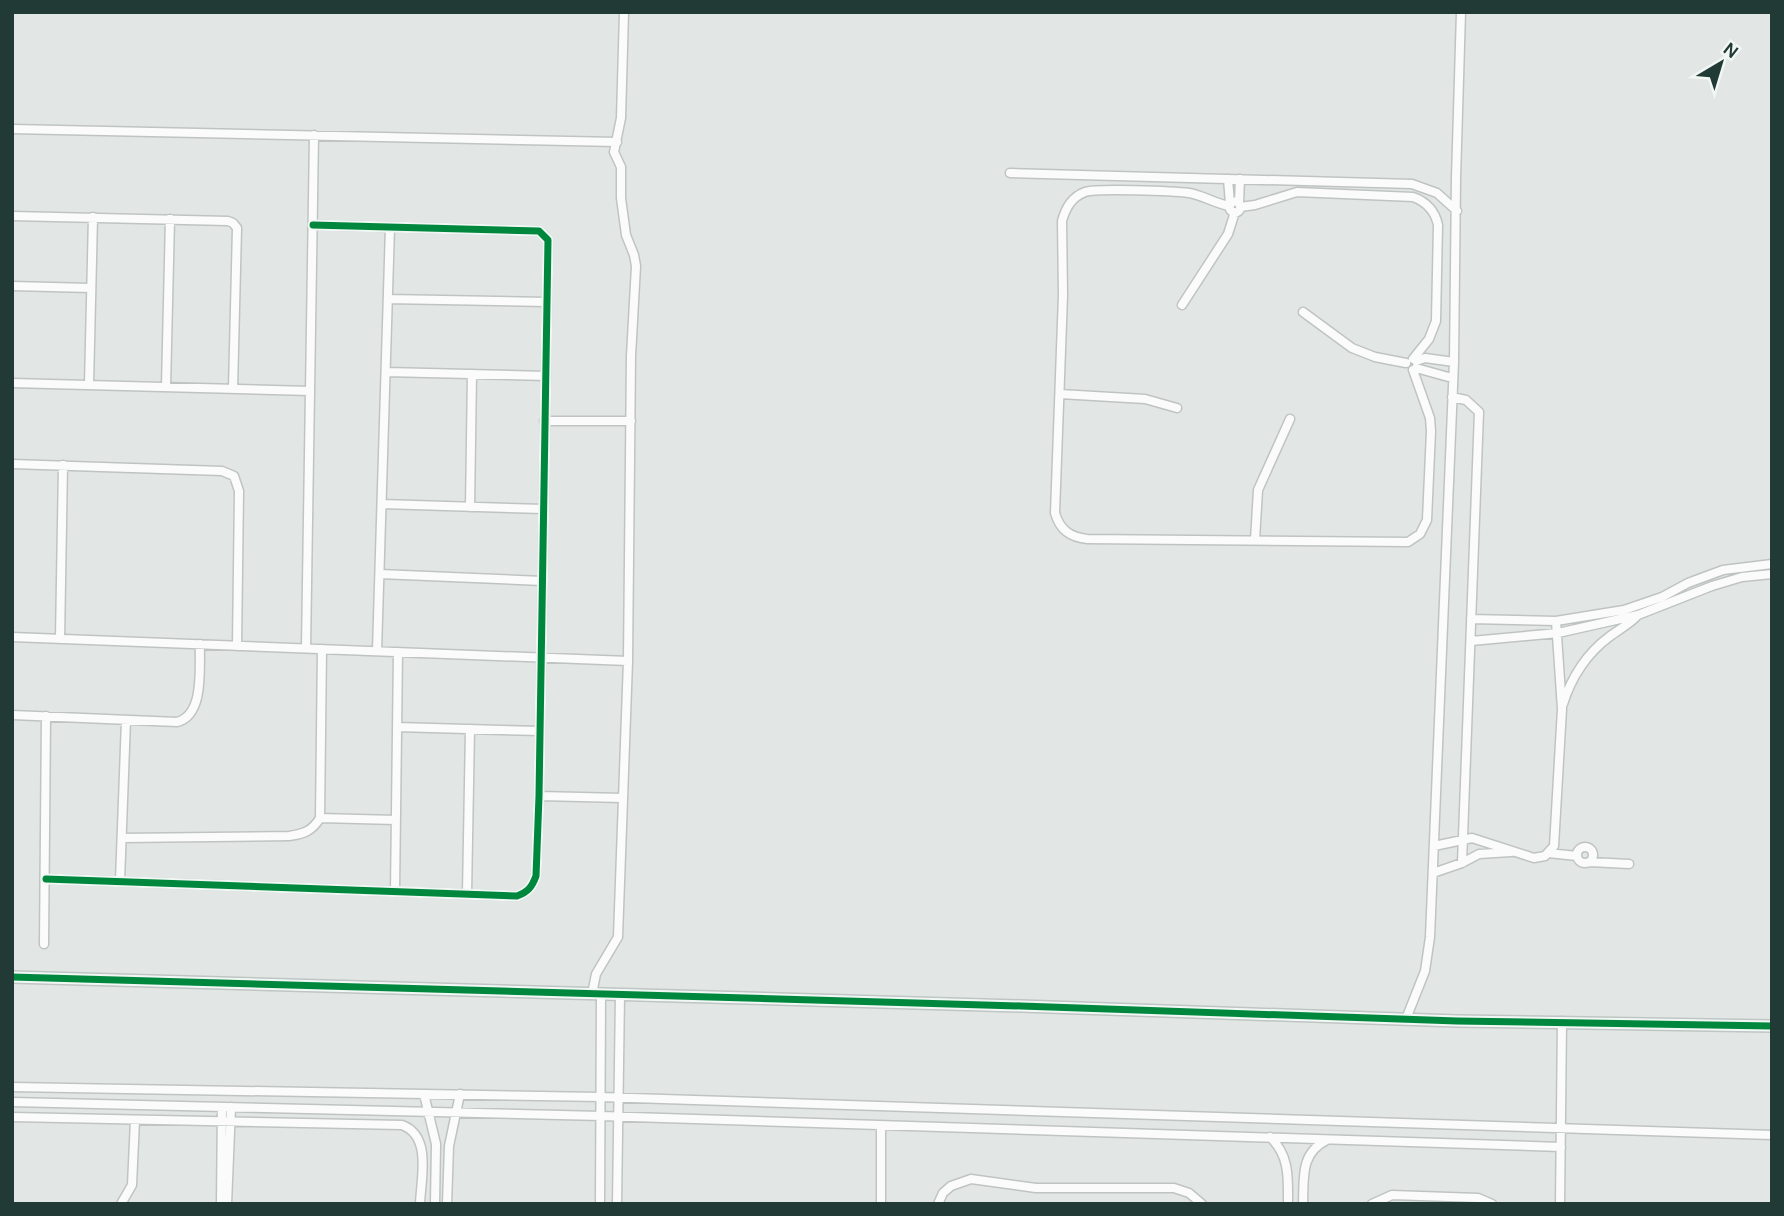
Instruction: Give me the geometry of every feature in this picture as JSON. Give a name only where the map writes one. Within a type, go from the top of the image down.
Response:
[{"type":"street","points":[[600,1204],[601,1097],[596,974],[618,937],[628,662],[631,356],[636,266],[625,230],[621,167],[614,152],[621,118],[624,12]]},
{"type":"street","points":[[1406,1019],[1426,971],[1430,937],[1454,362],[1461,12]]},
{"type":"street","points":[[12,130],[617,142]]},
{"type":"street","points":[[306,648],[314,135]]},
{"type":"street","points":[[1010,173],[1412,184],[1437,193],[1457,211]]},
{"type":"street","points":[[1228,178],[1235,207]]},
{"type":"street","points":[[1182,304],[1228,234],[1240,179]]},
{"type":"street","points":[[1091,190],[1189,193],[1217,205],[1235,207],[1255,205],[1297,192],[1413,197],[1427,204],[1433,210],[1438,225],[1436,321],[1432,334],[1413,364],[1432,431],[1427,520],[1415,539],[1400,544],[1087,538],[1070,535],[1062,529],[1055,513],[1063,295],[1062,220],[1069,204],[1091,190]]},
{"type":"street","points":[[12,216],[233,223],[237,228],[233,389]]},
{"type":"street","points":[[89,385],[93,217]]},
{"type":"street","points":[[166,387],[170,219]]},
{"type":"street","points":[[46,879],[517,896],[533,885],[536,876],[538,796],[548,240],[543,233],[313,225]]},
{"type":"street","points":[[377,651],[390,227]]},
{"type":"street","points":[[12,286],[91,288]]},
{"type":"street","points":[[388,299],[547,302]]},
{"type":"street","points":[[1303,312],[1352,348],[1375,357],[1413,364],[1452,378]]},
{"type":"street","points":[[1413,364],[1424,358],[1454,362]]},
{"type":"street","points":[[386,372],[546,376]]},
{"type":"street","points":[[470,507],[472,374]]},
{"type":"street","points":[[12,383],[310,391]]},
{"type":"street","points":[[1060,394],[1145,398],[1177,408]]},
{"type":"street","points":[[1452,397],[1466,400],[1479,412],[1462,863]]},
{"type":"street","points":[[1255,540],[1258,490],[1290,419]]},
{"type":"street","points":[[544,421],[631,421]]},
{"type":"street","points":[[12,464],[222,471],[233,476],[239,491],[237,646]]},
{"type":"street","points":[[60,639],[63,465]]},
{"type":"street","points":[[382,505],[543,509]]},
{"type":"street","points":[[1471,620],[1556,621],[1624,610],[1723,570],[1772,564]]},
{"type":"street","points":[[380,574],[542,581]]},
{"type":"street","points":[[1471,641],[1558,633],[1638,615],[1742,576],[1772,574]]},
{"type":"street","points":[[1562,709],[1575,675],[1590,655],[1607,638],[1638,615]]},
{"type":"street","points":[[1548,853],[1555,841],[1562,709],[1556,621]]},
{"type":"street","points":[[12,637],[628,662]]},
{"type":"street","points":[[12,715],[177,722],[189,716],[197,700],[200,644]]},
{"type":"street","points":[[122,838],[289,836],[302,834],[313,828],[320,818],[322,649]]},
{"type":"street","points":[[395,892],[398,652]]},
{"type":"street","points":[[44,944],[46,716]]},
{"type":"street","points":[[120,881],[126,720]]},
{"type":"street","points":[[397,727],[539,731]]},
{"type":"street","points":[[467,894],[470,729]]},
{"type":"street","points":[[538,796],[623,798]]},
{"type":"street","points":[[320,818],[396,820]]},
{"type":"street","points":[[1434,846],[1479,839],[1502,846],[1511,852]]},
{"type":"street","points":[[1590,862],[1593,853],[1587,846],[1578,850],[1580,862],[1629,864]]},
{"type":"street","points":[[1433,873],[1479,854],[1511,852],[1534,858],[1548,853],[1577,856]]},
{"type":"street","points":[[12,977],[1406,1019],[1772,1026]]},
{"type":"street","points":[[617,1204],[620,995]]},
{"type":"street","points":[[1560,1204],[1562,1021]]},
{"type":"street","points":[[12,1087],[601,1097],[1772,1135]]},
{"type":"street","points":[[424,1094],[436,1144],[435,1204]]},
{"type":"street","points":[[447,1204],[449,1146],[460,1094]]},
{"type":"street","points":[[12,1102],[601,1116],[1560,1147]]},
{"type":"street","points":[[226,1107],[227,1204]]},
{"type":"street","points":[[12,1117],[401,1125],[417,1136],[422,1148],[420,1204]]},
{"type":"street","points":[[121,1204],[132,1185],[135,1120]]},
{"type":"street","points":[[221,1204],[226,1122]]},
{"type":"street","points":[[881,1127],[881,1204]]},
{"type":"street","points":[[1270,1137],[1285,1159],[1288,1171],[1288,1204]]},
{"type":"street","points":[[1303,1204],[1305,1163],[1313,1149],[1328,1139]]},
{"type":"street","points":[[938,1204],[951,1186],[971,1179],[1036,1188],[1174,1188],[1189,1193],[1202,1204]]},
{"type":"street","points":[[1372,1204],[1392,1195],[1478,1198],[1492,1204]]},
{"type":"cycle path","points":[[46,879],[517,896],[527,891],[536,876],[548,240],[539,231],[313,225]]},
{"type":"cycle path","points":[[12,977],[1457,1021],[1772,1026]]}]
